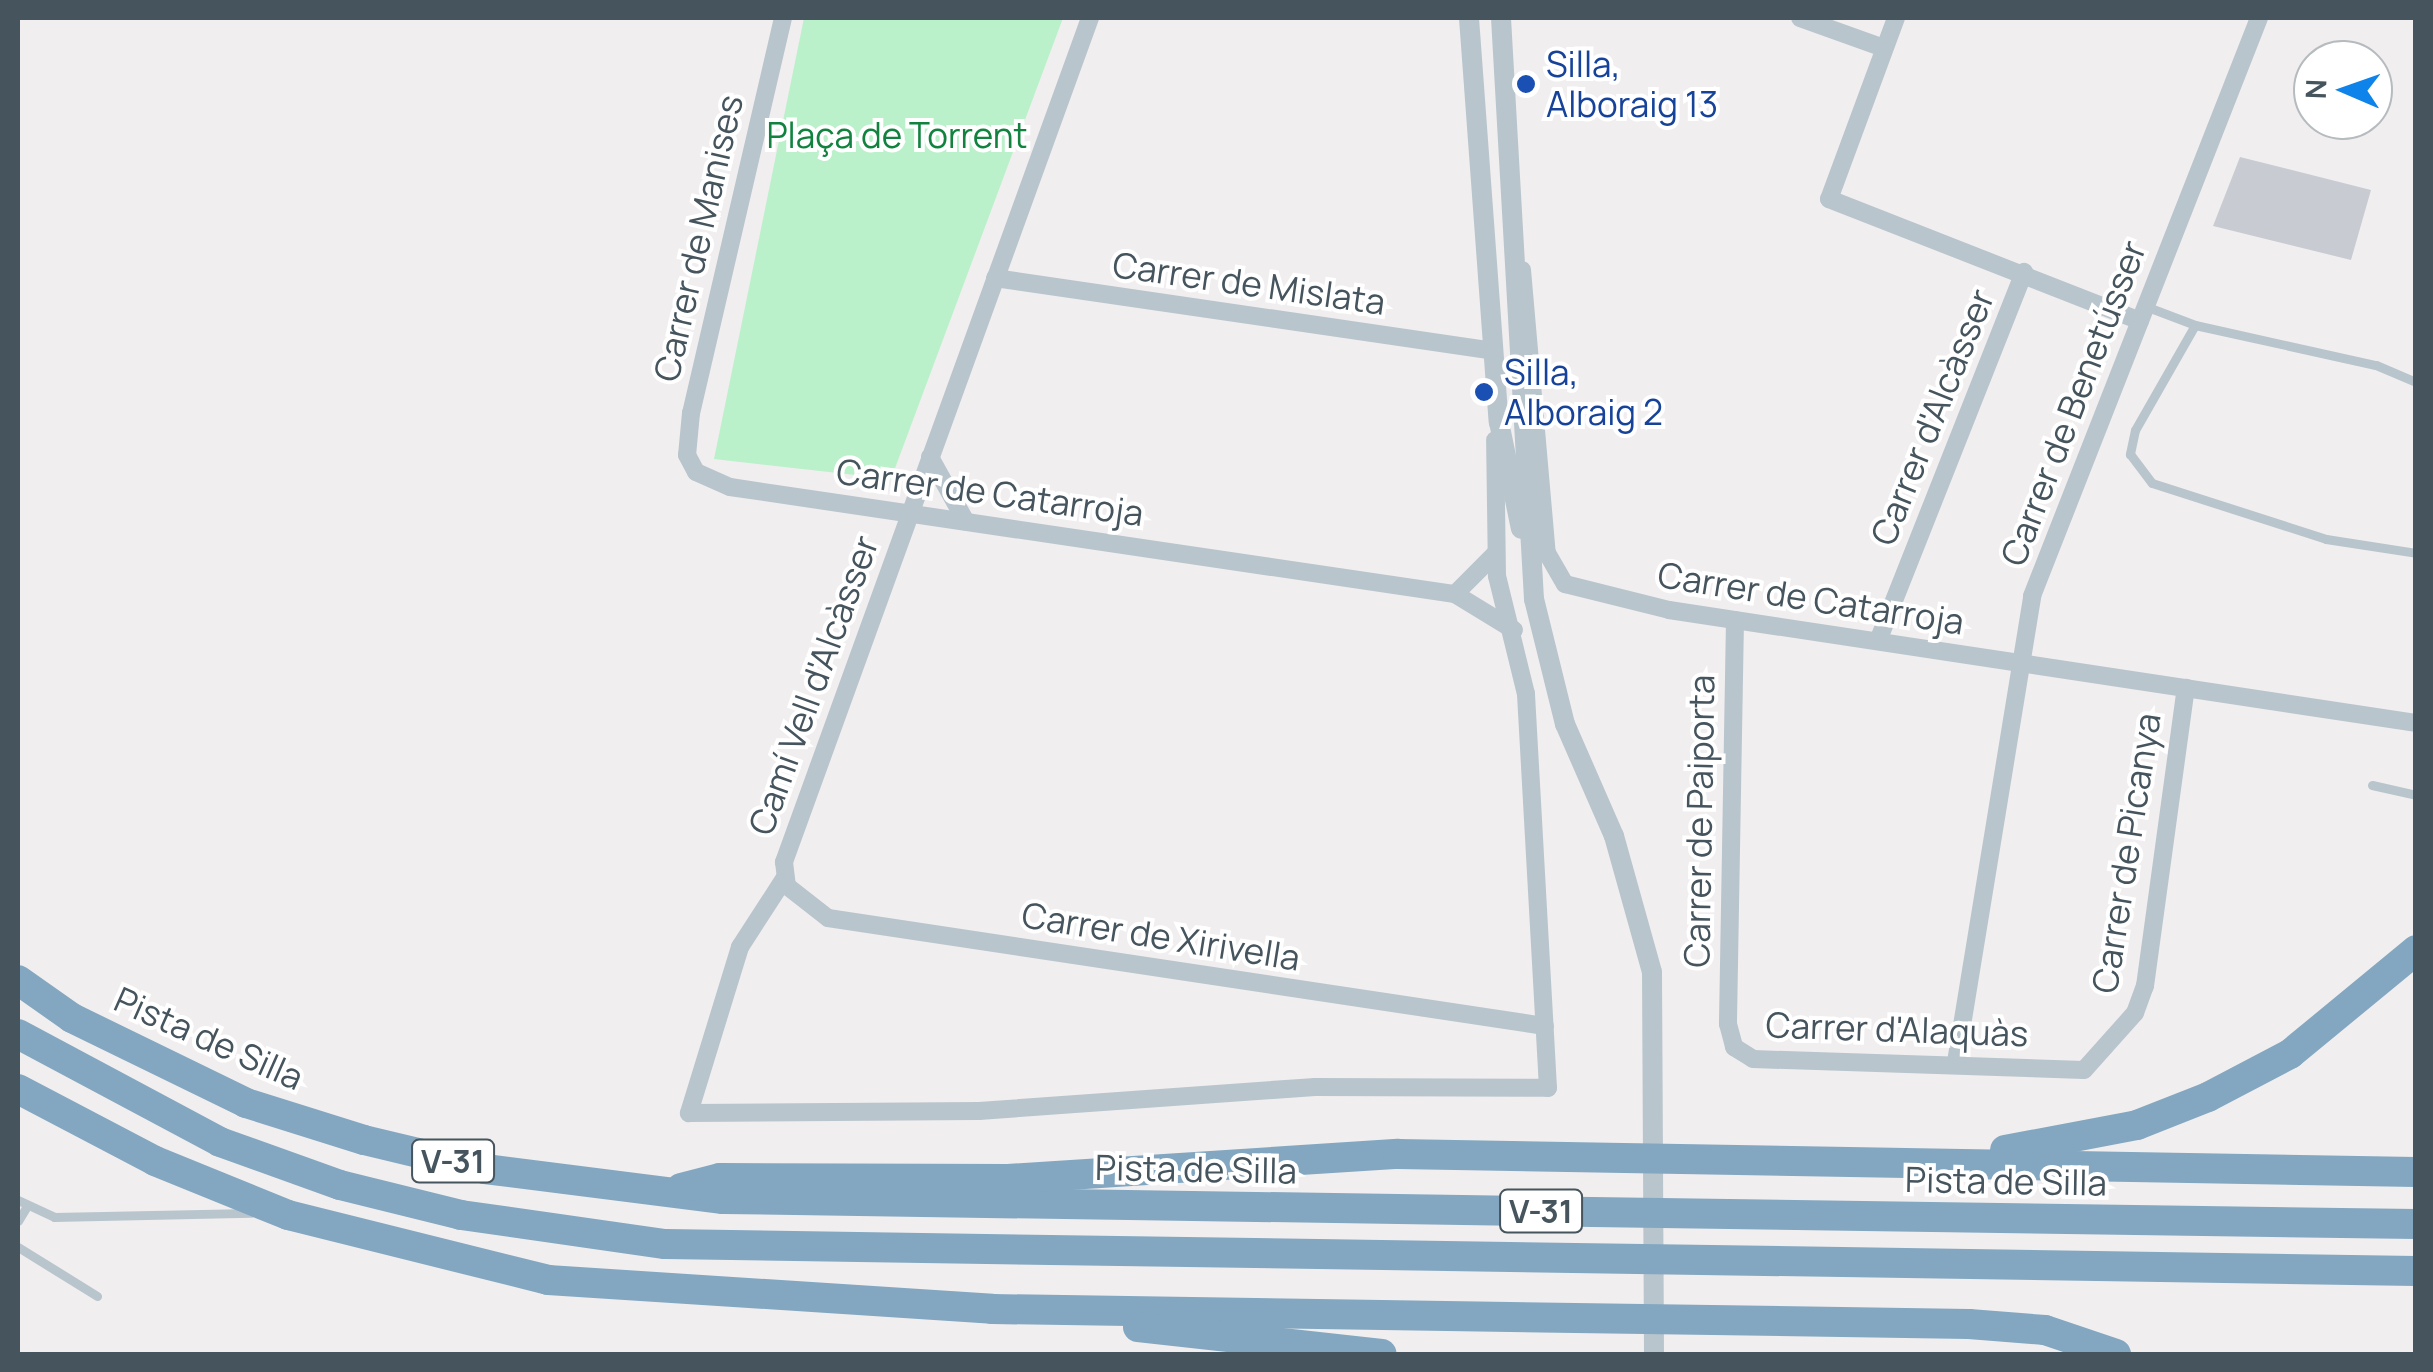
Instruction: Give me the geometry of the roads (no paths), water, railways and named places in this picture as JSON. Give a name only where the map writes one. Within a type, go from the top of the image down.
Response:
[{"type":"highway","points":[[1899,1161],[2049,1146],[2208,1097],[2290,1054],[2416,950]]},
{"type":"highway","name":"Pista de Silla","points":[[18,980],[72,1018],[246,1103],[485,1169],[666,1192],[2416,1224]]},
{"type":"highway","name":"V-31","points":[[18,1034],[220,1142],[340,1185],[461,1215],[666,1244],[2416,1272]]},
{"type":"highway","points":[[18,1089],[155,1161],[288,1216],[548,1280],[992,1310],[1382,1354]]},
{"type":"highway","points":[[666,1192],[720,1178],[1008,1179],[1398,1154],[2416,1172]]},
{"type":"highway","points":[[992,1310],[1969,1324],[2045,1330],[2116,1354]]},
{"type":"street","name":"Carrer de Manises","points":[[696,472],[687,456],[691,413],[783,18]]},
{"type":"street","name":"Camí Vell d'Alcàsser","points":[[1090,18],[909,513],[784,879],[740,948],[689,1113],[979,1111],[1315,1087],[1548,1088],[1545,1026]]},
{"type":"street","points":[[1469,18],[1496,391],[1495,554],[1514,630],[1545,1026]]},
{"type":"street","points":[[1501,18],[1528,550],[1546,659],[1614,836],[1652,972],[1656,1092],[1654,1354]]},
{"type":"street","points":[[1800,18],[1884,48]]},
{"type":"street","points":[[1896,18],[1828,199],[2142,314]]},
{"type":"street","name":"Carrer de Benetússer","points":[[1956,1062],[2014,662],[2142,314],[2259,18]]},
{"type":"street","name":"Carrer de Catarroja","points":[[1511,221],[1532,317],[1547,553],[1565,584],[1601,598],[1735,620],[2416,723]]},
{"type":"street","name":"Carrer d'Alcàsser","points":[[1878,641],[2024,272]]},
{"type":"street","name":"Carrer de Mislata","points":[[995,278],[1494,351]]},
{"type":"street","points":[[1496,391],[1508,489],[1528,550]]},
{"type":"street","points":[[930,457],[966,522]]},
{"type":"street","name":"Carrer de Catarroja","points":[[696,472],[730,486],[1455,594],[1514,630]]},
{"type":"street","points":[[1455,594],[1495,554]]},
{"type":"street","name":"Carrer de Paiporta","points":[[1728,1024],[1735,620]]},
{"type":"street","name":"Carrer de Picanya","points":[[2084,1070],[2134,1013],[2145,986],[2186,688]]},
{"type":"street","name":"Carrer de Xirivella","points":[[784,879],[799,904],[828,918],[1545,1026]]},
{"type":"street","name":"Carrer d'Alaquàs","points":[[1728,1024],[1734,1047],[1752,1058],[1956,1062],[2084,1070]]},
{"type":"lane","points":[[2142,314],[2195,324],[2416,382]]},
{"type":"lane","points":[[2195,324],[2135,430],[2137,469],[2152,484],[2326,539],[2416,553]]},
{"type":"lane","points":[[2372,785],[2416,795]]},
{"type":"lane","points":[[18,1220],[22,1203],[54,1217],[288,1216]]},
{"type":"lane","points":[[18,1247],[96,1296]]},
{"type":"place","name":"Silla, Alboraig 13","points":[[1526,84]]},
{"type":"place","name":"Silla, Alboraig 2","points":[[1484,392]]},
{"type":"park label","name":"Plaça de Torrent","points":[[897,135]]}]
